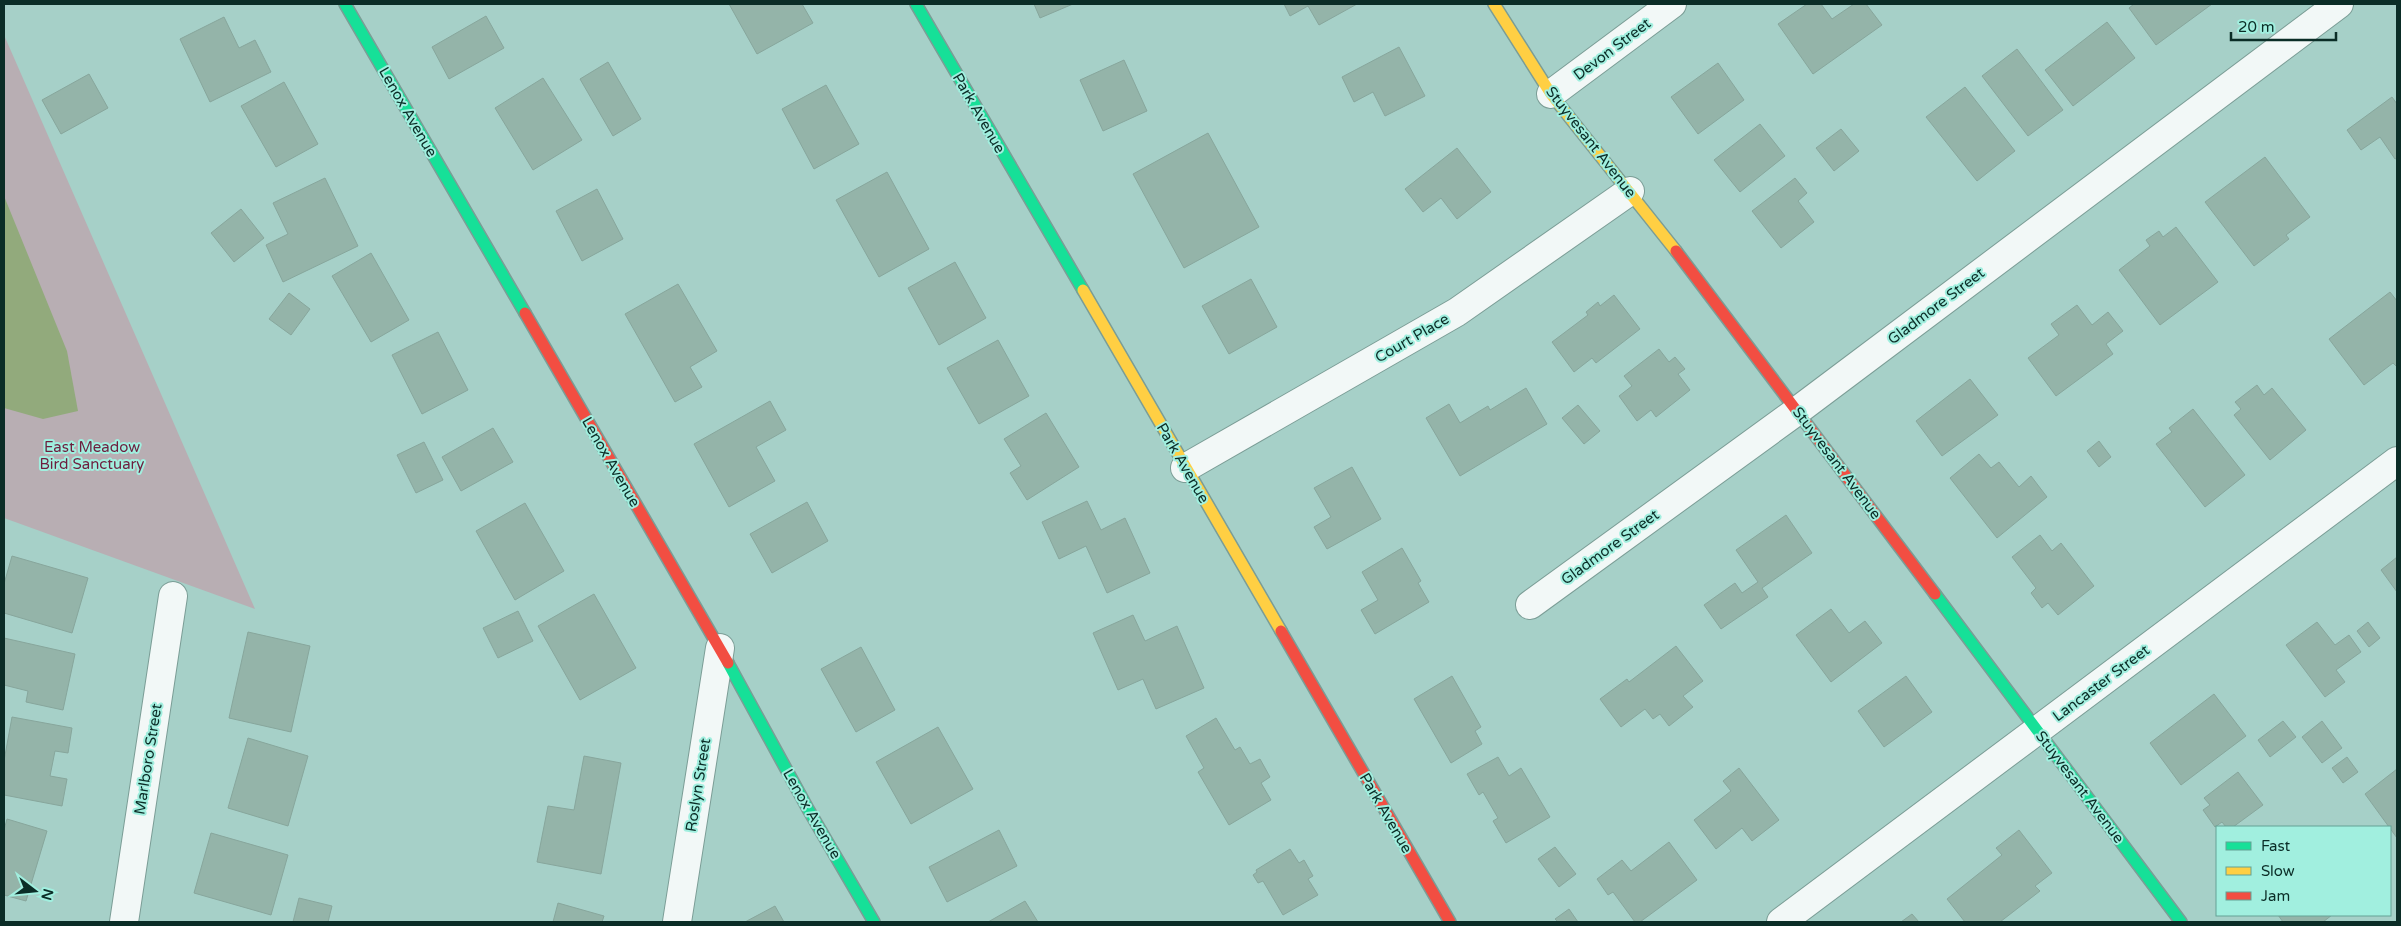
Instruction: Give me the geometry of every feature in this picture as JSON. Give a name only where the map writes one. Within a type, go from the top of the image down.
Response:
[{"type":"street","name":"Lenox Avenue","points":[[345,4],[720,648],[808,809],[874,922]]},
{"type":"street","name":"Park Avenue","points":[[916,4],[1450,922]]},
{"type":"street","name":"Stuyvesant Avenue","points":[[1494,4],[1551,94],[1630,191],[2181,922]]},
{"type":"street","name":"Devon Street","points":[[1551,94],[1672,4]]},
{"type":"street","name":"Gladmore Street","points":[[1530,605],[1797,411],[2340,4]]},
{"type":"street","name":"Court Place","points":[[1186,468],[1457,312],[1630,191]]},
{"type":"street","name":"Lancaster Street","points":[[1781,922],[2397,461]]},
{"type":"street","name":"Marlboro Street","points":[[124,922],[173,596]]},
{"type":"street","name":"Roslyn Street","points":[[678,922],[720,648]]},
{"type":"green space","name":"East Meadow Bird Sanctuary","points":[[4,35],[255,609],[4,518]]},
{"type":"shaded area","points":[[4,196],[67,351],[78,411],[43,419],[4,408]]},
{"type":"building","points":[[729,4],[802,4],[813,23],[757,54]]},
{"type":"building","points":[[1034,4],[1073,4],[1040,18]]},
{"type":"building","points":[[1284,4],[1357,4],[1319,25],[1308,6],[1290,16]]},
{"type":"building","points":[[1807,4],[1821,4],[1832,19],[1854,4],[1866,4],[1882,25],[1813,74],[1778,24]]},
{"type":"building","points":[[2134,4],[2212,4],[2156,45],[2129,8]]},
{"type":"building","points":[[486,16],[504,48],[449,79],[432,47]]},
{"type":"building","points":[[224,17],[239,48],[255,40],[271,72],[210,102],[180,39]]},
{"type":"building","points":[[2107,22],[2135,58],[2073,106],[2045,70]]},
{"type":"building","points":[[1399,47],[1425,96],[1385,116],[1373,92],[1354,102],[1342,77]]},
{"type":"building","points":[[2017,49],[2063,110],[2028,136],[1982,76]]},
{"type":"building","points":[[1124,60],[1147,111],[1103,131],[1080,80]]},
{"type":"building","points":[[608,62],[641,119],[613,136],[580,79]]},
{"type":"building","points":[[1718,63],[1744,100],[1698,134],[1671,97]]},
{"type":"building","points":[[89,74],[108,108],[61,134],[42,100]]},
{"type":"building","points":[[543,78],[582,140],[533,170],[495,108]]},
{"type":"building","points":[[284,82],[318,144],[276,167],[241,106]]},
{"type":"building","points":[[826,85],[859,144],[814,169],[782,109]]},
{"type":"building","points":[[1965,87],[2015,151],[1977,181],[1926,117]]},
{"type":"building","points":[[2392,97],[2397,104],[2397,158],[2395,159],[2380,137],[2361,150],[2347,130]]},
{"type":"building","points":[[1760,124],[1785,156],[1740,192],[1714,160]]},
{"type":"building","points":[[1841,129],[1859,151],[1834,171],[1816,148]]},
{"type":"building","points":[[1208,133],[1259,227],[1184,268],[1133,174]]},
{"type":"building","points":[[1457,148],[1491,192],[1457,219],[1441,198],[1423,212],[1405,189]]},
{"type":"building","points":[[2265,157],[2310,217],[2286,235],[2289,239],[2254,266],[2205,202]]},
{"type":"building","points":[[887,172],[929,249],[879,277],[836,200]]},
{"type":"building","points":[[325,178],[358,246],[283,282],[266,245],[288,234],[273,203]]},
{"type":"building","points":[[1795,178],[1807,193],[1798,201],[1814,222],[1781,248],[1752,211]]},
{"type":"building","points":[[597,189],[623,239],[582,261],[556,211]]},
{"type":"building","points":[[241,209],[264,238],[234,262],[211,233]]},
{"type":"building","points":[[2176,227],[2218,282],[2160,325],[2119,270],[2150,246],[2146,240],[2159,231],[2163,237]]},
{"type":"building","points":[[371,253],[409,320],[371,342],[332,276]]},
{"type":"building","points":[[955,262],[986,318],[939,345],[908,288]]},
{"type":"building","points":[[1251,279],[1277,327],[1229,354],[1202,306]]},
{"type":"building","points":[[678,284],[717,351],[690,367],[702,387],[675,402],[625,314]]},
{"type":"building","points":[[2390,292],[2397,301],[2397,367],[2393,363],[2364,385],[2329,339]]},
{"type":"building","points":[[289,293],[310,309],[291,335],[269,319]]},
{"type":"building","points":[[1614,295],[1640,329],[1596,363],[1592,358],[1574,372],[1552,342],[1588,315],[1586,312],[1598,302],[1600,306]]},
{"type":"building","points":[[2077,305],[2092,325],[2108,312],[2123,331],[2106,344],[2113,354],[2056,396],[2028,358],[2059,335],[2051,324]]},
{"type":"building","points":[[438,332],[468,390],[422,414],[392,355]]},
{"type":"building","points":[[998,340],[1029,396],[979,424],[947,368]]},
{"type":"building","points":[[1659,349],[1669,362],[1675,357],[1685,369],[1678,374],[1690,390],[1656,417],[1651,410],[1637,421],[1619,396],[1632,386],[1624,376]]},
{"type":"building","points":[[1970,379],[1998,415],[1942,456],[1916,421]]},
{"type":"building","points":[[2257,385],[2264,395],[2272,388],[2306,430],[2270,460],[2234,415],[2241,409],[2235,402]]},
{"type":"building","points":[[1526,388],[1547,424],[1460,476],[1426,418],[1449,404],[1460,423],[1488,406],[1490,410]]},
{"type":"building","points":[[770,401],[786,430],[756,447],[775,481],[729,507],[694,444]]},
{"type":"building","points":[[1578,405],[1600,431],[1584,444],[1562,418]]},
{"type":"building","points":[[2193,409],[2245,475],[2205,507],[2156,444],[2172,432],[2169,428]]},
{"type":"building","points":[[1046,413],[1079,467],[1027,500],[1010,473],[1021,466],[1004,439]]},
{"type":"building","points":[[493,428],[513,462],[461,491],[442,457]]},
{"type":"building","points":[[2099,441],[2111,457],[2099,467],[2087,451]]},
{"type":"building","points":[[424,442],[443,480],[416,493],[397,455]]},
{"type":"building","points":[[1979,454],[1991,468],[1999,462],[2019,487],[2031,476],[2047,497],[1997,538],[1950,478]]},
{"type":"building","points":[[1352,467],[1381,519],[1327,549],[1314,527],[1331,517],[1314,488]]},
{"type":"building","points":[[1087,501],[1101,530],[1125,518],[1150,573],[1107,593],[1086,546],[1059,559],[1042,522]]},
{"type":"building","points":[[807,502],[828,541],[772,573],[750,534]]},
{"type":"building","points":[[525,503],[564,571],[515,600],[476,531]]},
{"type":"building","points":[[1786,515],[1812,553],[1762,588],[1768,597],[1721,629],[1704,605],[1735,583],[1742,593],[1758,582],[1736,550]]},
{"type":"building","points":[[2040,535],[2052,551],[2061,543],[2094,586],[2058,615],[2048,603],[2042,608],[2031,593],[2036,588],[2012,557]]},
{"type":"building","points":[[1402,548],[1421,581],[1418,583],[1429,602],[1375,634],[1361,610],[1378,600],[1362,572]]},
{"type":"building","points":[[12,556],[88,578],[72,633],[4,613],[4,584]]},
{"type":"building","points":[[2397,557],[2397,592],[2381,570]]},
{"type":"building","points":[[594,594],[636,668],[580,700],[538,626]]},
{"type":"building","points":[[1831,609],[1849,633],[1865,621],[1882,643],[1831,682],[1796,635]]},
{"type":"building","points":[[518,611],[533,641],[498,658],[483,628]]},
{"type":"building","points":[[1133,615],[1145,641],[1177,626],[1204,688],[1156,709],[1143,679],[1118,690],[1093,633]]},
{"type":"building","points":[[2317,622],[2335,645],[2349,635],[2361,652],[2336,670],[2345,682],[2325,697],[2286,645]]},
{"type":"building","points":[[2368,622],[2380,638],[2369,647],[2357,631]]},
{"type":"building","points":[[248,632],[310,646],[291,732],[229,718]]},
{"type":"building","points":[[4,638],[75,654],[63,710],[26,702],[28,691],[4,685]]},
{"type":"building","points":[[1676,646],[1703,681],[1683,696],[1693,707],[1669,726],[1660,714],[1653,719],[1645,709],[1621,727],[1600,699],[1627,679],[1629,682]]},
{"type":"building","points":[[861,647],[895,710],[856,732],[821,669]]},
{"type":"building","points":[[1452,676],[1481,727],[1475,731],[1482,744],[1451,763],[1414,699]]},
{"type":"building","points":[[1906,676],[1932,712],[1884,747],[1858,711]]},
{"type":"building","points":[[2214,694],[2246,736],[2181,785],[2150,743]]},
{"type":"building","points":[[12,717],[72,728],[68,753],[55,751],[50,776],[67,779],[62,806],[4,795],[4,761]]},
{"type":"building","points":[[1216,718],[1235,750],[1240,747],[1250,764],[1260,759],[1270,777],[1261,783],[1271,800],[1229,825],[1198,772],[1204,768],[1186,736]]},
{"type":"building","points":[[2283,721],[2296,737],[2270,757],[2258,740]]},
{"type":"building","points":[[2322,721],[2342,748],[2322,763],[2302,737]]},
{"type":"building","points":[[938,727],[973,789],[911,824],[876,762]]},
{"type":"building","points":[[248,738],[308,756],[288,826],[228,808]]},
{"type":"building","points":[[584,756],[621,763],[601,874],[537,862],[548,806],[574,810]]},
{"type":"building","points":[[1498,757],[1509,776],[1521,768],[1550,817],[1506,843],[1493,821],[1498,818],[1483,792],[1479,795],[1467,774]]},
{"type":"building","points":[[2347,757],[2358,772],[2343,783],[2332,768]]},
{"type":"building","points":[[1739,768],[1779,820],[1752,841],[1742,828],[1716,849],[1694,820],[1731,791],[1723,781]]},
{"type":"building","points":[[2397,769],[2397,838],[2391,830],[2391,826],[2388,826],[2365,794]]},
{"type":"building","points":[[2238,772],[2263,805],[2234,826],[2225,826],[2222,822],[2215,827],[2203,810],[2210,805],[2204,798]]},
{"type":"building","points":[[7,819],[47,831],[26,901],[4,895],[4,830]]},
{"type":"building","points":[[999,830],[1017,866],[947,902],[929,867]]},
{"type":"building","points":[[2019,830],[2052,873],[2035,886],[2040,891],[2000,922],[1965,922],[1947,899],[2002,855],[1996,848]]},
{"type":"building","points":[[211,833],[288,855],[271,915],[194,893]]},
{"type":"building","points":[[1669,842],[1697,880],[1640,922],[1635,922],[1613,892],[1608,895],[1597,879],[1622,860],[1631,871]]},
{"type":"building","points":[[1555,847],[1576,874],[1559,887],[1538,859]]},
{"type":"building","points":[[1290,849],[1299,863],[1304,860],[1313,876],[1308,879],[1318,895],[1283,915],[1263,881],[1258,883],[1253,875],[1257,872],[1256,870]]},
{"type":"building","points":[[299,898],[332,906],[328,922],[293,922]]},
{"type":"building","points":[[1025,901],[1038,922],[988,922]]},
{"type":"building","points":[[558,903],[604,916],[602,922],[553,922]]},
{"type":"building","points":[[775,906],[784,922],[745,922]]},
{"type":"building","points":[[1569,909],[1578,922],[1558,922],[1555,919]]},
{"type":"building","points":[[1912,914],[1919,922],[1901,922]]},
{"type":"building","points":[[2279,916],[2331,916],[2323,922],[2283,922]]},
{"type":"traffic: fast","points":[[345,4],[525,313]]},
{"type":"traffic: fast","points":[[916,4],[1083,290]]},
{"type":"traffic: fast","points":[[1935,594],[2181,922]]},
{"type":"traffic: fast","points":[[728,663],[808,809],[874,922]]},
{"type":"traffic: slow","points":[[1494,4],[1551,94],[1676,251]]},
{"type":"traffic: slow","points":[[1083,290],[1281,631]]},
{"type":"traffic: jam","points":[[1676,251],[1935,594]]},
{"type":"traffic: jam","points":[[525,313],[728,663]]},
{"type":"traffic: jam","points":[[1281,631],[1450,922]]}]
